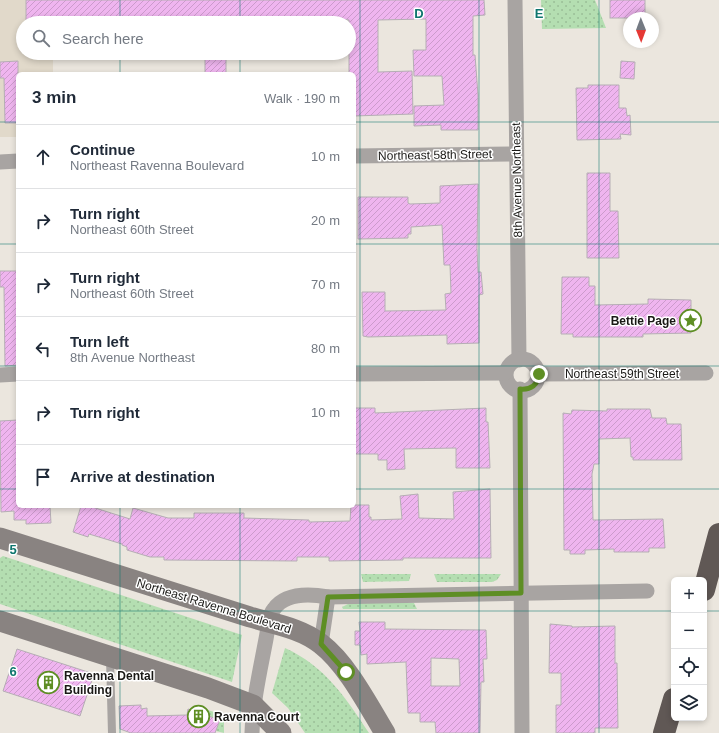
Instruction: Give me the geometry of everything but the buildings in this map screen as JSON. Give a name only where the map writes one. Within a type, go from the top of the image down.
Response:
[{"type":"highway","points":[[707,579],[719,534]]},
{"type":"highway","points":[[664,733],[671,709]]},
{"type":"main road","name":"Northeast Ravenna Boulevard","points":[[0,538],[287,627],[321,644],[346,672],[385,733]]},
{"type":"main road","points":[[0,621],[208,688],[253,705],[281,733]]},
{"type":"street","name":"8th Avenue Northeast","points":[[515,0],[520,360]]},
{"type":"street","name":"Northeast 58th Street","points":[[356,156],[516,154]]},
{"type":"street","points":[[0,162],[16,161]]},
{"type":"street","points":[[520,360],[529,361],[538,368],[538,380],[532,387],[520,389],[509,385],[506,380],[505,373],[508,365],[520,360]]},
{"type":"street","points":[[356,374],[505,373]]},
{"type":"street","name":"Northeast 59th Street","points":[[539,374],[706,373]]},
{"type":"street","points":[[0,375],[16,374]]},
{"type":"street","points":[[520,389],[522,733]]},
{"type":"street","points":[[252,733],[253,705],[269,622],[274,608],[284,600],[299,595],[328,597],[647,591]]},
{"type":"street","points":[[321,644],[328,597]]},
{"type":"lane","points":[[110,657],[112,733]]},
{"type":"shaded area","points":[[0,0],[53,0],[53,16],[16,16],[16,60],[53,60],[53,72],[16,72],[16,137],[0,137]]},
{"type":"green space","points":[[541,0],[595,0],[606,28],[542,29]]},
{"type":"green space","points":[[3,556],[242,635],[232,682],[0,604],[0,558]]},
{"type":"green space","points":[[361,574],[411,574],[409,581],[363,582]]},
{"type":"green space","points":[[434,574],[501,574],[497,580],[492,582],[437,582]]},
{"type":"green space","points":[[350,603],[414,603],[417,609],[343,609],[342,607]]},
{"type":"green space","points":[[285,648],[312,664],[333,684],[352,707],[369,733],[305,733],[288,708],[272,693]]},
{"type":"green space","points":[[201,708],[224,715],[224,733],[216,731],[220,720],[200,713]]},
{"type":"place","name":"Bettie Page","points":[[691,321]]},
{"type":"place","name":"Ravenna Dental Building","points":[[49,683]]},
{"type":"place","name":"Ravenna Court","points":[[199,717]]},
{"type":"route","points":[[346,672],[321,644],[328,597],[521,593],[520,389],[523,390],[535,385],[539,374]]}]
